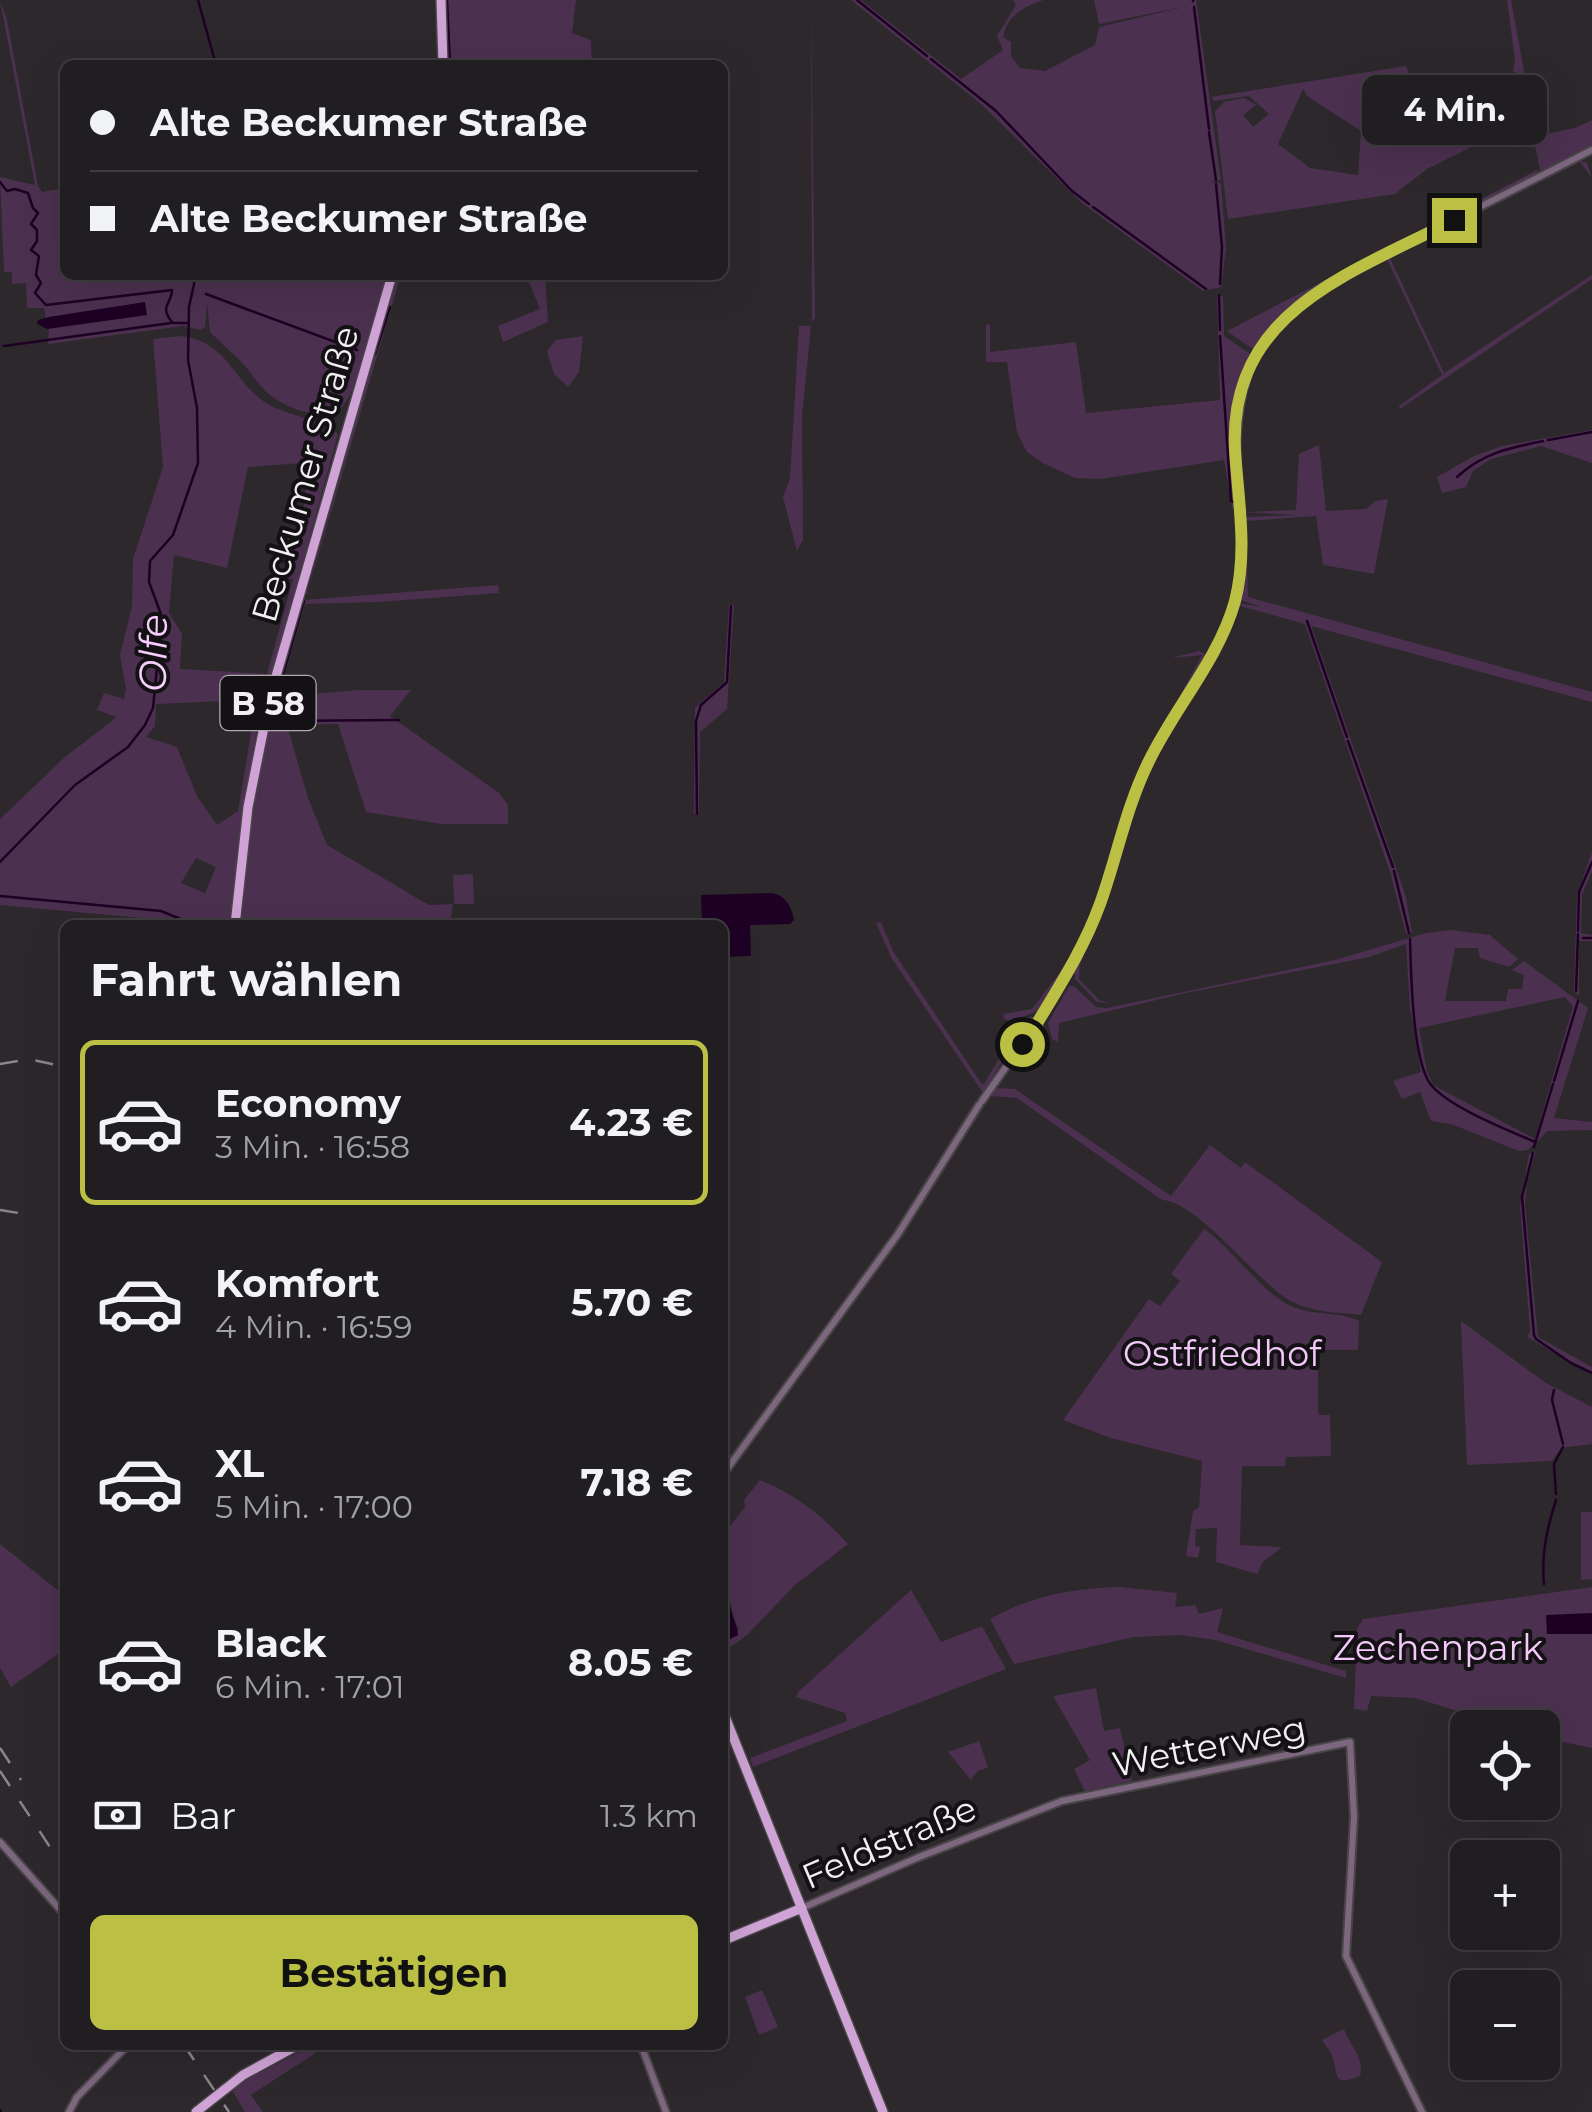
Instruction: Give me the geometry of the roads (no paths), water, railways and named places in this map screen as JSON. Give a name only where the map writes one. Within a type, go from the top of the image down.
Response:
[{"type":"main road","points":[[441,0],[443,60]]},
{"type":"main road","name":"Beckumer Straße","points":[[236,920],[248,808],[270,696],[391,280]]},
{"type":"main road","points":[[728,1724],[884,2112]]},
{"type":"main road","name":"Feldstraße","points":[[728,1939],[802,1908]]},
{"type":"main road","points":[[196,2112],[243,2076],[289,2050]]},
{"type":"street","points":[[1036,1025],[1080,953],[1100,903],[1134,792],[1150,758],[1232,610],[1241,558],[1236,420],[1240,396],[1257,354],[1292,310],[1324,286],[1592,150]]},
{"type":"street","points":[[1036,1025],[1041,1035],[1038,1042],[1022,1044],[1018,1036],[1021,1026],[1036,1025]]},
{"type":"street","points":[[728,1468],[898,1234],[1022,1044]]},
{"type":"street","name":"Wetterweg","points":[[1077,1797],[1350,1742],[1355,1795],[1346,1956],[1422,2112]]},
{"type":"street","name":"Feldstraße","points":[[802,1908],[919,1857],[1077,1797]]},
{"type":"street","points":[[0,1842],[60,1910]]},
{"type":"street","points":[[69,2112],[78,2097],[123,2050]]},
{"type":"street","points":[[643,2050],[666,2112]]},
{"type":"waterway","name":"Olfe","points":[[198,0],[215,60]]},
{"type":"waterway","points":[[447,0],[450,60]]},
{"type":"waterway","points":[[857,0],[927,56]]},
{"type":"waterway","points":[[1194,7],[1209,129]]},
{"type":"waterway","points":[[931,59],[996,111],[1089,204]]},
{"type":"waterway","points":[[1209,132],[1216,180]]},
{"type":"waterway","points":[[0,182],[7,191],[28,193],[38,213],[31,224],[37,230],[37,241],[31,250],[39,256],[36,275],[41,283],[35,293],[46,305],[172,290],[167,313],[173,323],[187,323]]},
{"type":"waterway","points":[[1216,184],[1222,247],[1220,284]]},
{"type":"waterway","points":[[1093,207],[1206,289]]},
{"type":"waterway","name":"Olfe","points":[[0,862],[75,785],[128,747],[153,708],[162,617],[149,582],[150,561],[173,535],[198,463],[197,408],[188,360],[189,307],[195,280]]},
{"type":"waterway","points":[[206,294],[357,350]]},
{"type":"waterway","points":[[1219,295],[1220,330]]},
{"type":"waterway","points":[[375,354],[390,307]]},
{"type":"waterway","points":[[4,346],[171,323]]},
{"type":"waterway","points":[[1220,336],[1234,502]]},
{"type":"waterway","points":[[1548,440],[1592,432]]},
{"type":"waterway","points":[[1457,477],[1487,457],[1543,441]]},
{"type":"waterway","points":[[306,591],[348,444]]},
{"type":"waterway","points":[[278,693],[304,601]]},
{"type":"waterway","points":[[697,814],[696,721],[701,705],[727,682],[731,606]]},
{"type":"waterway","points":[[1307,621],[1347,737]]},
{"type":"waterway","points":[[276,699],[272,721],[399,720]]},
{"type":"waterway","points":[[1348,741],[1393,867]]},
{"type":"waterway","points":[[1578,931],[1579,892],[1592,862]]},
{"type":"waterway","points":[[1394,871],[1409,933]]},
{"type":"waterway","points":[[0,896],[161,911],[183,920]]},
{"type":"waterway","points":[[1576,991],[1578,934]]},
{"type":"waterway","points":[[1583,938],[1592,938]]},
{"type":"waterway","points":[[1410,939],[1412,994],[1425,1075],[1441,1094],[1466,1110],[1535,1142]]},
{"type":"waterway","points":[[1554,1081],[1578,1001]]},
{"type":"waterway","points":[[1534,1147],[1553,1084]]},
{"type":"waterway","points":[[1533,1153],[1522,1197],[1534,1335],[1571,1363],[1592,1373]]},
{"type":"waterway","points":[[1554,1390],[1552,1400],[1563,1444]]},
{"type":"waterway","points":[[1556,1494],[1554,1464],[1563,1447]]},
{"type":"waterway","points":[[1544,1584],[1545,1542],[1556,1500]]},
{"type":"railway","points":[[0,1064],[29,1059],[60,1066]]},
{"type":"railway","points":[[0,1210],[31,1215]]},
{"type":"railway","points":[[0,1748],[21,1780]]},
{"type":"railway","points":[[0,1771],[60,1862]]},
{"type":"railway","points":[[187,2050],[229,2112]]},
{"type":"park label","name":"Ostfriedhof","points":[[1222,1353]]},
{"type":"park label","name":"Zechenpark","points":[[1438,1647]]}]
